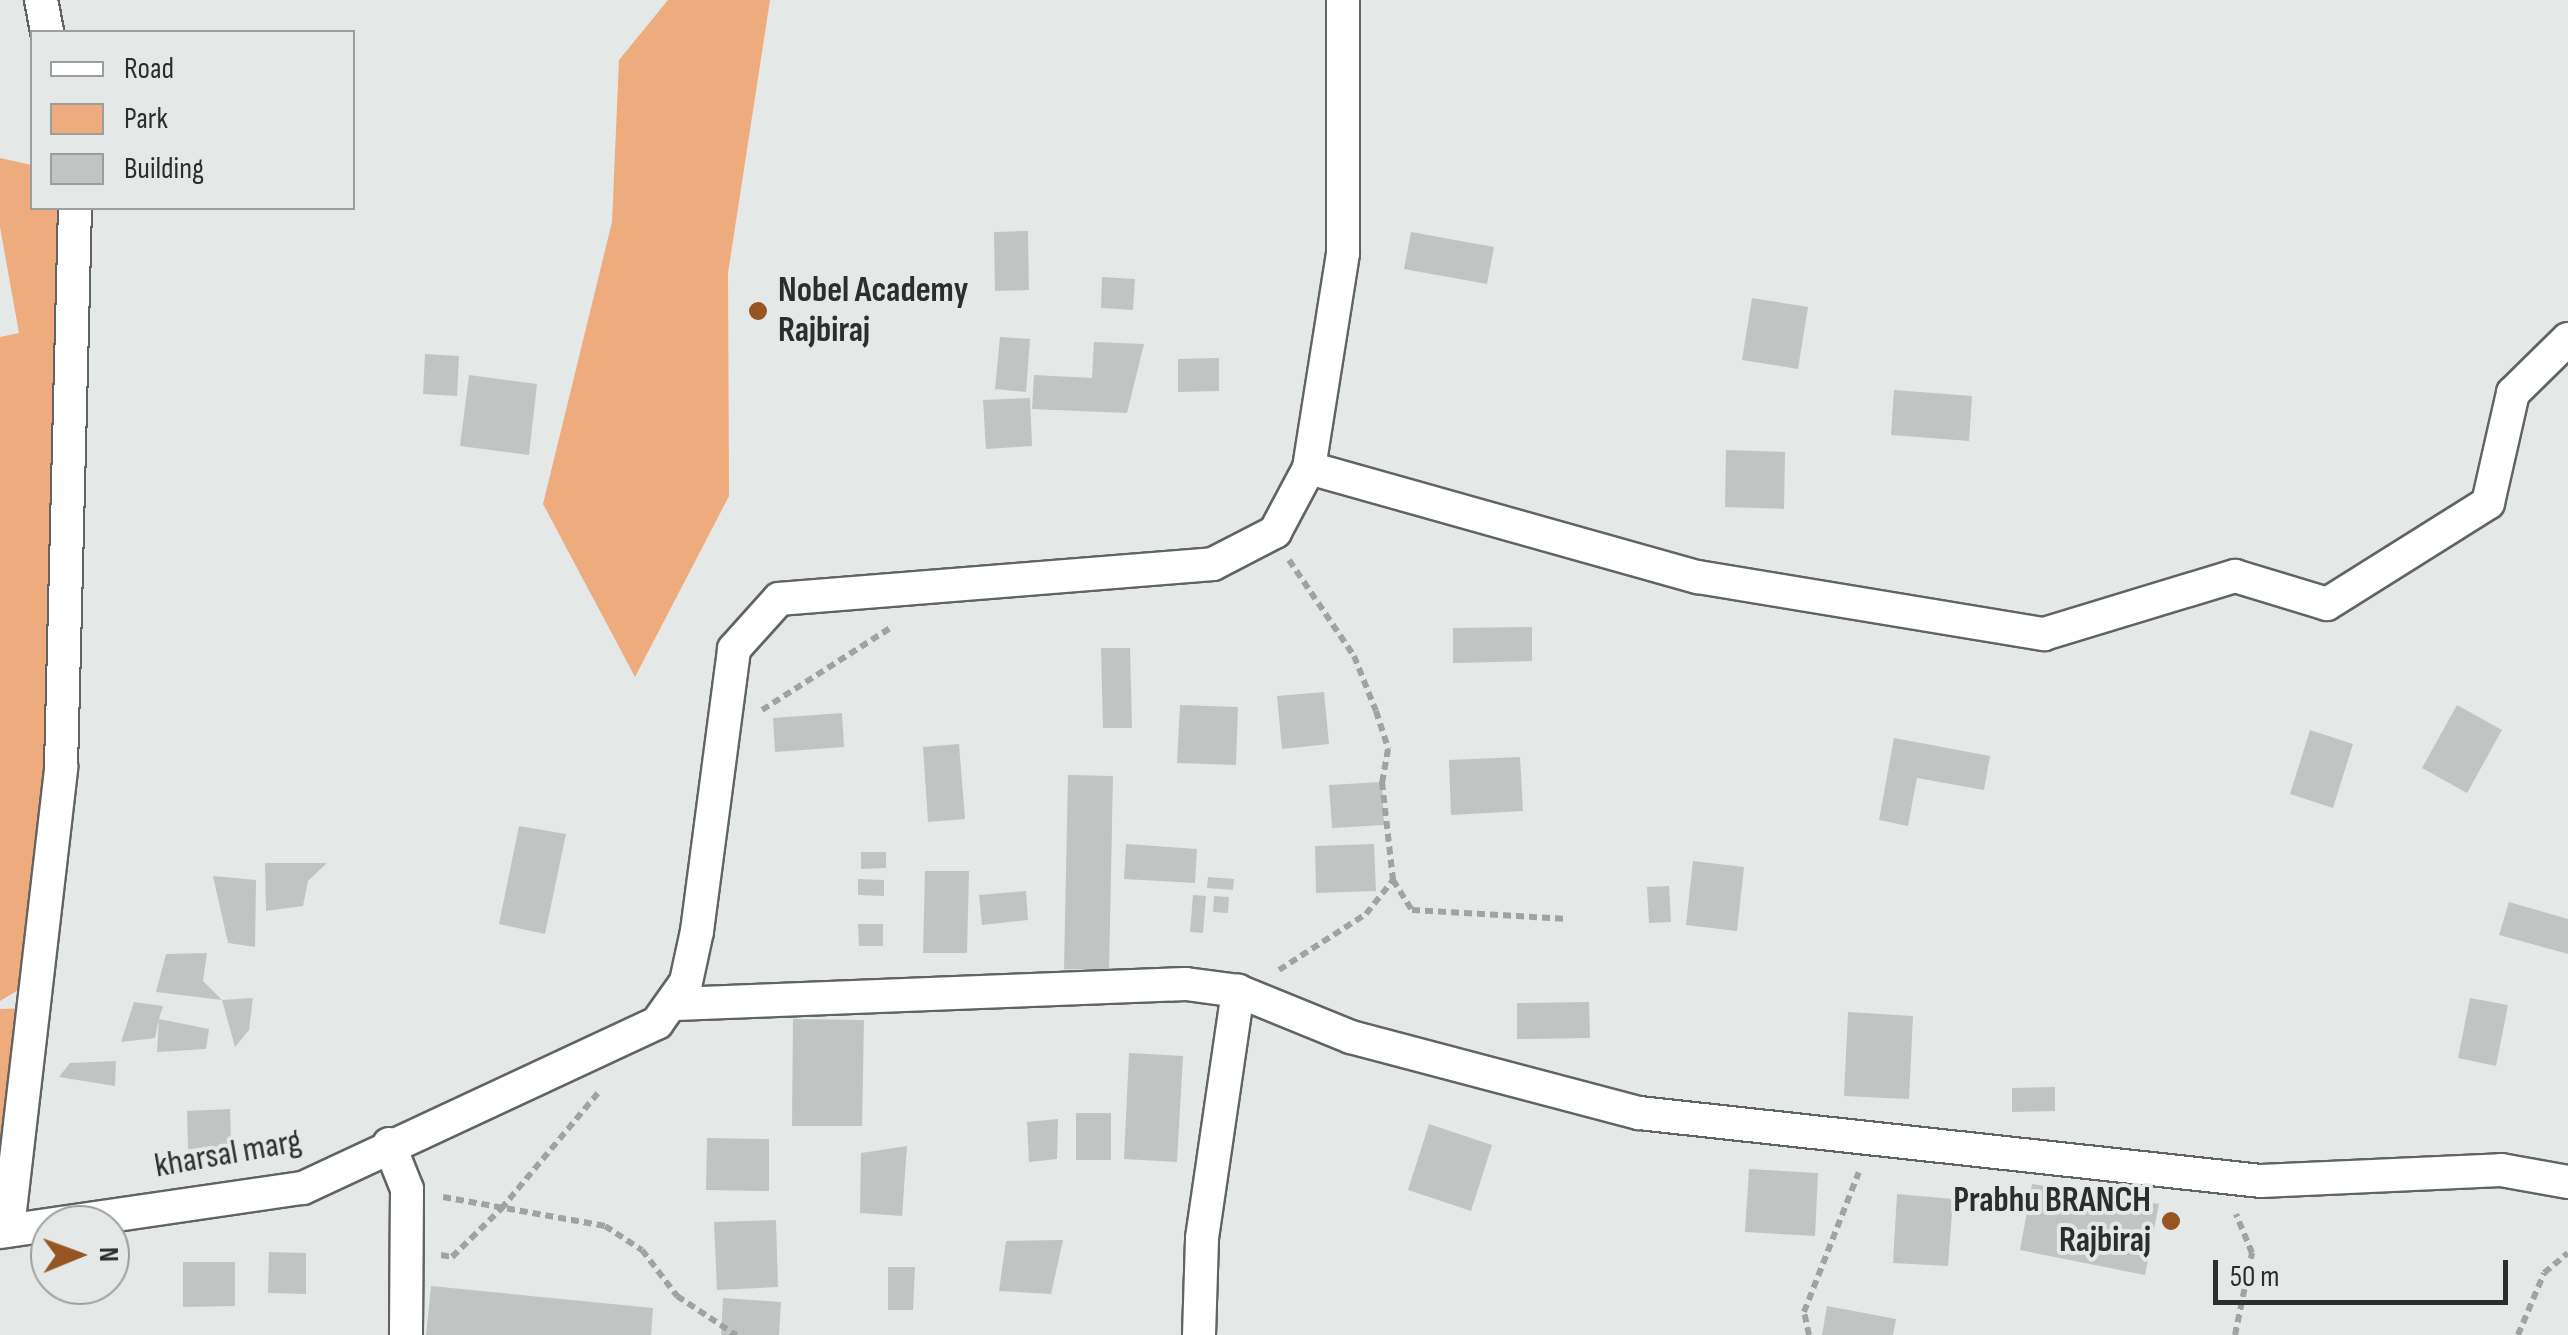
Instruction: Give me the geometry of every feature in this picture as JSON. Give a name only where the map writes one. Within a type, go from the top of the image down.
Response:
[{"type":"street","points":[[41,0],[48,30]]},
{"type":"street","points":[[1343,0],[1343,252],[1309,468],[1276,532],[1212,564],[778,599],[734,650],[697,932],[676,1004],[1186,984],[1238,991],[1351,1037],[1639,1113],[2262,1182],[2502,1170],[2568,1182]]},
{"type":"street","points":[[4,1230],[62,766],[75,210]]},
{"type":"street","points":[[1309,468],[1698,577],[2044,634],[2235,576],[2326,604],[2488,503],[2514,393],[2568,339]]},
{"type":"street","points":[[1199,1335],[1202,1238],[1238,991]]},
{"type":"street","name":"kharsal marg","points":[[4,1230],[303,1188],[389,1144],[657,1024],[676,1004]]},
{"type":"street","points":[[389,1144],[407,1189],[410,1252],[406,1335]]},
{"type":"path","points":[[1276,532],[1312,605],[1354,656],[1376,711],[1388,749],[1382,782],[1393,880],[1412,910],[1568,919]]},
{"type":"path","points":[[724,725],[770,706],[805,675],[953,586]]},
{"type":"path","points":[[1238,991],[1366,914],[1393,880]]},
{"type":"path","points":[[410,1252],[452,1257],[500,1209],[613,1074]]},
{"type":"path","points":[[1809,1335],[1804,1312],[1873,1138]]},
{"type":"path","points":[[2185,1173],[2234,1210],[2252,1254],[2235,1335]]},
{"type":"path","points":[[407,1189],[605,1226],[642,1250],[677,1296],[736,1335]]},
{"type":"path","points":[[2518,1335],[2544,1273],[2568,1253]]},
{"type":"green space","points":[[668,0],[770,0],[728,273],[729,496],[635,677],[543,504],[612,222],[619,60]]},
{"type":"green space","points":[[0,158],[30,165],[30,210],[74,210],[38,978],[0,1001],[0,337],[19,333],[0,227]]},
{"type":"green space","points":[[32,1008],[0,1176],[0,1009]]},
{"type":"building","points":[[1028,231],[1029,290],[995,291],[994,232]]},
{"type":"building","points":[[1411,232],[1494,247],[1487,284],[1404,269]]},
{"type":"building","points":[[1102,277],[1135,279],[1133,310],[1101,308]]},
{"type":"building","points":[[1752,298],[1808,307],[1798,369],[1742,360]]},
{"type":"building","points":[[1000,337],[1030,339],[1026,392],[995,389]]},
{"type":"building","points":[[1094,342],[1144,344],[1127,413],[1032,409],[1034,375],[1092,378]]},
{"type":"building","points":[[425,354],[459,356],[457,396],[423,394]]},
{"type":"building","points":[[1219,358],[1219,391],[1178,392],[1178,359]]},
{"type":"building","points":[[469,375],[537,384],[529,455],[460,446]]},
{"type":"building","points":[[1894,390],[1972,396],[1969,441],[1891,435]]},
{"type":"building","points":[[1030,398],[1032,446],[986,449],[983,400]]},
{"type":"building","points":[[1726,450],[1785,452],[1784,509],[1725,507]]},
{"type":"building","points":[[1532,627],[1532,661],[1453,663],[1453,628]]},
{"type":"building","points":[[1101,648],[1130,648],[1132,728],[1103,728]]},
{"type":"building","points":[[1324,692],[1329,744],[1282,749],[1277,696]]},
{"type":"building","points":[[1180,705],[1238,707],[1236,765],[1177,763]]},
{"type":"building","points":[[2457,705],[2502,730],[2467,793],[2422,768]]},
{"type":"building","points":[[842,713],[844,747],[775,752],[773,718]]},
{"type":"building","points":[[2310,730],[2353,744],[2333,808],[2290,794]]},
{"type":"building","points":[[1894,738],[1990,756],[1984,790],[1917,778],[1908,826],[1879,820]]},
{"type":"building","points":[[959,744],[965,819],[928,822],[923,747]]},
{"type":"building","points":[[1520,757],[1523,811],[1451,815],[1449,760]]},
{"type":"building","points":[[1068,775],[1113,776],[1109,970],[1064,969]]},
{"type":"building","points":[[1382,782],[1384,825],[1332,828],[1329,785]]},
{"type":"building","points":[[519,826],[566,834],[545,934],[499,924]]},
{"type":"building","points":[[1126,844],[1197,849],[1195,883],[1124,879]]},
{"type":"building","points":[[1374,844],[1376,891],[1316,893],[1315,846]]},
{"type":"building","points":[[861,852],[886,852],[886,868],[861,869]]},
{"type":"building","points":[[1693,861],[1744,867],[1737,931],[1686,925]]},
{"type":"building","points":[[265,863],[327,863],[308,881],[303,906],[266,911]]},
{"type":"building","points":[[925,871],[969,871],[967,953],[923,953]]},
{"type":"building","points":[[213,876],[256,880],[255,947],[228,943]]},
{"type":"building","points":[[1208,877],[1234,879],[1233,890],[1207,888]]},
{"type":"building","points":[[858,879],[884,880],[884,896],[858,895]]},
{"type":"building","points":[[1669,886],[1671,922],[1649,923],[1647,887]]},
{"type":"building","points":[[1026,891],[1028,920],[982,925],[979,895]]},
{"type":"building","points":[[1193,895],[1206,896],[1203,933],[1190,932]]},
{"type":"building","points":[[1214,896],[1229,897],[1228,913],[1213,912]]},
{"type":"building","points":[[2509,902],[2568,919],[2568,954],[2499,935]]},
{"type":"building","points":[[858,924],[883,924],[883,946],[859,946]]},
{"type":"building","points":[[207,953],[203,981],[222,1000],[156,992],[166,954]]},
{"type":"building","points":[[253,998],[249,1030],[235,1047],[222,1000]]},
{"type":"building","points":[[2470,998],[2508,1005],[2496,1066],[2458,1058]]},
{"type":"building","points":[[134,1002],[163,1006],[155,1038],[121,1042]]},
{"type":"building","points":[[1589,1002],[1590,1038],[1517,1039],[1517,1003]]},
{"type":"building","points":[[1848,1012],[1913,1016],[1909,1099],[1844,1096]]},
{"type":"building","points":[[159,1019],[209,1029],[206,1049],[157,1052]]},
{"type":"building","points":[[793,1019],[864,1020],[862,1126],[792,1126]]},
{"type":"building","points":[[1129,1053],[1183,1056],[1177,1162],[1124,1159]]},
{"type":"building","points":[[116,1061],[115,1086],[59,1077],[70,1063]]},
{"type":"building","points":[[2055,1087],[2055,1111],[2012,1112],[2012,1088]]},
{"type":"building","points":[[230,1109],[231,1147],[188,1149],[187,1111]]},
{"type":"building","points":[[1076,1113],[1111,1113],[1111,1160],[1076,1160]]},
{"type":"building","points":[[1058,1119],[1057,1159],[1029,1162],[1027,1122]]},
{"type":"building","points":[[1429,1124],[1492,1145],[1471,1211],[1408,1190]]},
{"type":"building","points":[[707,1138],[769,1139],[769,1191],[706,1190]]},
{"type":"building","points":[[907,1146],[902,1216],[860,1213],[861,1153]]},
{"type":"building","points":[[1749,1169],[1818,1173],[1815,1236],[1745,1232]]},
{"type":"building","points":[[2032,1184],[2159,1204],[2145,1275],[2020,1250]]},
{"type":"building","points":[[1897,1194],[1953,1199],[1948,1266],[1893,1263]]},
{"type":"building","points":[[776,1220],[778,1287],[717,1290],[714,1222]]},
{"type":"building","points":[[1063,1240],[1051,1294],[999,1291],[1006,1241]]},
{"type":"building","points":[[269,1252],[306,1253],[306,1294],[268,1293]]},
{"type":"building","points":[[183,1262],[235,1262],[235,1306],[183,1307]]},
{"type":"building","points":[[888,1267],[915,1267],[913,1310],[888,1310]]},
{"type":"building","points":[[431,1286],[653,1308],[651,1335],[426,1335]]},
{"type":"building","points":[[723,1298],[781,1302],[779,1335],[721,1335]]},
{"type":"building","points":[[1827,1306],[1896,1319],[1893,1335],[1822,1335]]},
{"type":"place","name":"Nobel Academy Rajbiraj","points":[[758,311]]},
{"type":"place","name":"Prabhu BRANCH Rajbiraj","points":[[2171,1221]]}]
